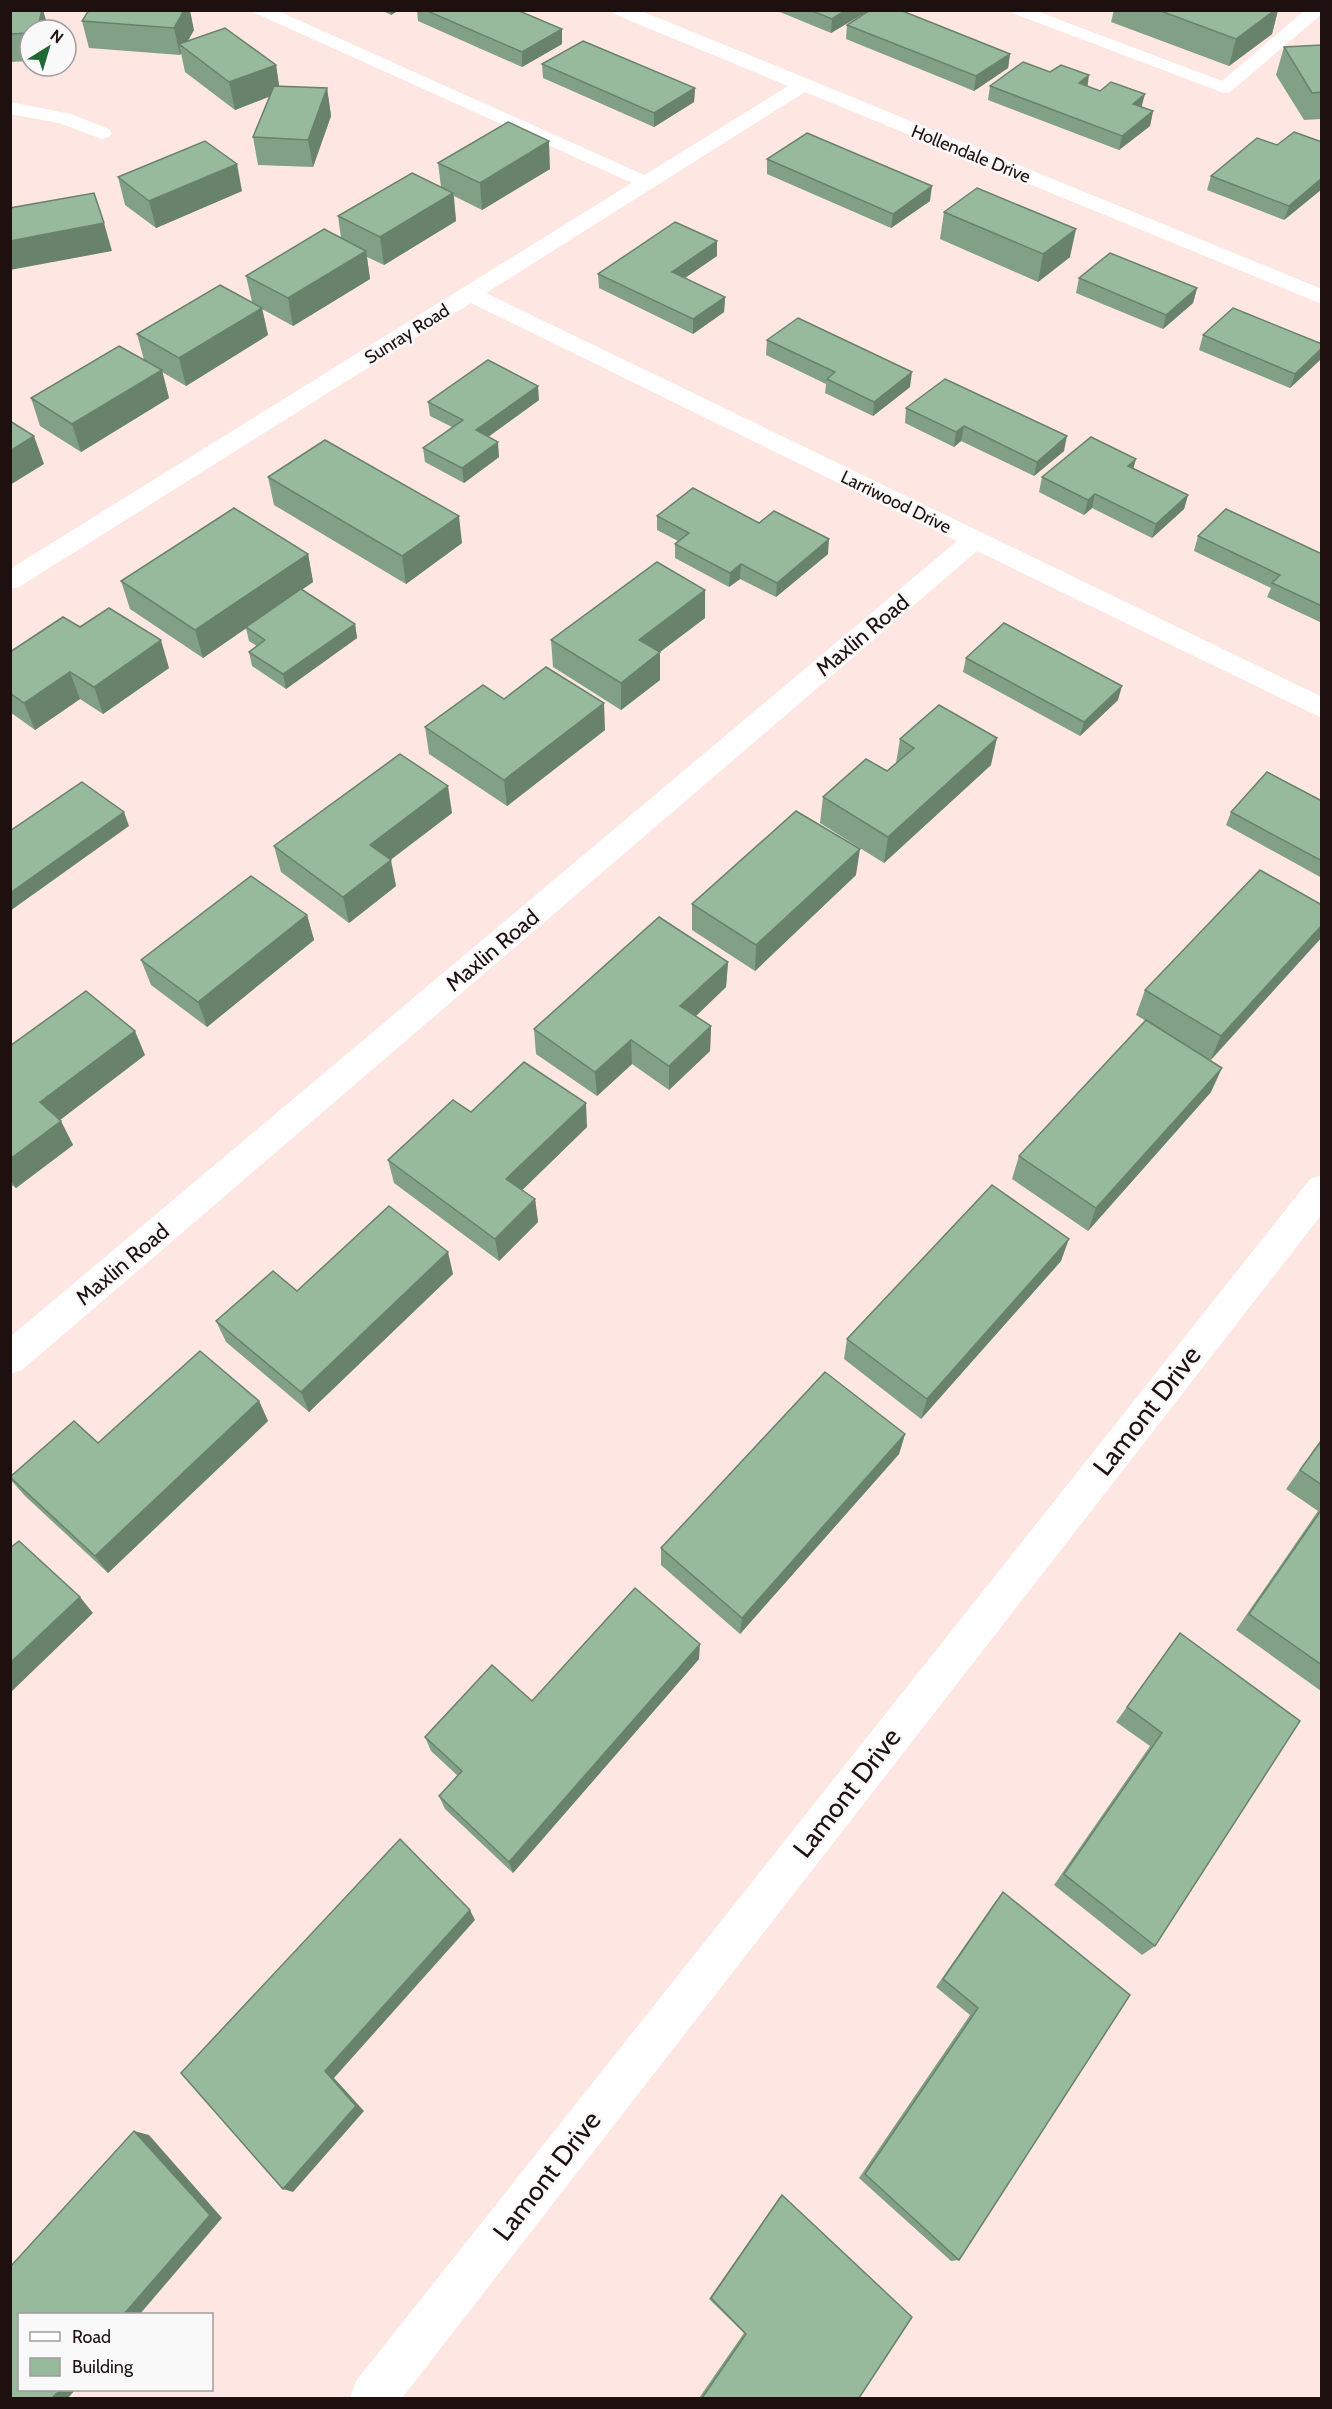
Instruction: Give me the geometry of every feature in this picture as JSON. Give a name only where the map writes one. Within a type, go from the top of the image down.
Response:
[{"type":"street","name":"Hollendale Drive","points":[[621,10],[1313,293]]},
{"type":"street","name":"Sunray Road","points":[[10,581],[803,85]]},
{"type":"street","points":[[10,108],[64,118],[102,134]]},
{"type":"street","points":[[1313,293],[1322,275]]},
{"type":"street","name":"Larriwood Drive","points":[[471,294],[1322,709]]},
{"type":"street","name":"Maxlin Road","points":[[10,1359],[974,540]]},
{"type":"street","name":"Lamont Drive","points":[[373,2398],[1322,1189]]},
{"type":"lane","points":[[261,10],[647,183]]},
{"type":"lane","points":[[1018,10],[1224,88],[1316,10]]},
{"type":"building","points":[[10,10],[42,10],[40,18],[18,18],[18,34],[10,34]]},
{"type":"building","points":[[89,10],[184,10],[174,28],[82,21]]},
{"type":"building","points":[[425,10],[517,10],[562,29],[522,52]]},
{"type":"building","points":[[810,10],[846,10],[832,19]]},
{"type":"building","points":[[870,10],[900,10],[1010,54],[976,76],[847,25]]},
{"type":"building","points":[[1158,10],[1275,10],[1236,39]]},
{"type":"building","points":[[225,28],[276,65],[229,82],[179,44]]},
{"type":"building","points":[[583,41],[695,88],[654,113],[542,64]]},
{"type":"building","points":[[1322,45],[1322,92],[1312,93],[1284,47]]},
{"type":"building","points":[[1023,62],[1050,72],[1061,65],[1089,75],[1079,83],[1100,91],[1111,82],[1145,94],[1133,104],[1153,111],[1122,136],[990,86]]},
{"type":"building","points":[[274,86],[327,88],[308,140],[253,137]]},
{"type":"building","points":[[508,122],[549,141],[480,183],[438,163]]},
{"type":"building","points":[[1294,132],[1322,142],[1322,178],[1289,206],[1211,176],[1257,138],[1277,145]]},
{"type":"building","points":[[807,133],[932,186],[893,214],[767,159]]},
{"type":"building","points":[[205,141],[237,164],[149,201],[118,177]]},
{"type":"building","points":[[412,173],[453,193],[380,237],[338,216]]},
{"type":"building","points":[[977,188],[1076,229],[1043,254],[944,212]]},
{"type":"building","points":[[94,193],[104,223],[10,241],[10,208]]},
{"type":"building","points":[[675,222],[717,241],[672,272],[725,297],[693,319],[598,274]]},
{"type":"building","points":[[324,229],[366,251],[288,298],[246,276]]},
{"type":"building","points":[[1110,253],[1197,288],[1166,315],[1079,278]]},
{"type":"building","points":[[220,285],[262,308],[179,358],[137,334]]},
{"type":"building","points":[[1233,308],[1322,344],[1322,348],[1295,374],[1203,335]]},
{"type":"building","points":[[798,318],[912,372],[874,402],[827,379],[835,372],[767,340]]},
{"type":"building","points":[[119,346],[162,370],[72,424],[31,398]]},
{"type":"building","points":[[488,360],[538,386],[476,430],[498,442],[462,468],[423,448],[463,420],[428,402]]},
{"type":"building","points":[[945,379],[1067,436],[1037,462],[964,426],[956,432],[906,408]]},
{"type":"building","points":[[10,421],[34,436],[10,451]]},
{"type":"building","points":[[1091,437],[1136,459],[1128,466],[1188,495],[1156,524],[1095,494],[1088,500],[1042,477]]},
{"type":"building","points":[[325,440],[459,516],[402,556],[268,477]]},
{"type":"building","points":[[693,488],[759,523],[774,511],[829,539],[777,583],[741,564],[730,573],[675,544],[689,533],[657,516]]},
{"type":"building","points":[[234,508],[308,554],[195,630],[121,581]]},
{"type":"building","points":[[1226,509],[1322,554],[1322,606],[1272,583],[1280,575],[1198,536]]},
{"type":"building","points":[[657,562],[705,590],[639,640],[660,652],[621,683],[551,640]]},
{"type":"building","points":[[301,589],[355,624],[283,674],[249,652],[265,640],[246,627]]},
{"type":"building","points":[[109,608],[161,640],[94,687],[70,672],[24,703],[10,693],[10,652],[63,617],[80,627]]},
{"type":"building","points":[[1004,623],[1122,686],[1084,722],[966,658]]},
{"type":"building","points":[[546,667],[604,703],[504,780],[425,727],[483,685],[504,699]]},
{"type":"building","points":[[939,705],[997,738],[888,837],[823,797],[866,759],[887,771],[914,748],[900,739]]},
{"type":"building","points":[[400,754],[448,786],[370,845],[391,860],[343,897],[274,846]]},
{"type":"building","points":[[1267,772],[1322,801],[1322,861],[1231,812]]},
{"type":"building","points":[[82,782],[124,812],[10,893],[10,831]]},
{"type":"building","points":[[796,811],[860,849],[756,945],[692,904]]},
{"type":"building","points":[[1260,870],[1322,905],[1322,925],[1221,1036],[1145,990]]},
{"type":"building","points":[[251,876],[307,915],[198,1002],[141,960]]},
{"type":"building","points":[[659,917],[728,962],[680,1006],[711,1026],[669,1066],[631,1040],[595,1072],[534,1029]]},
{"type":"building","points":[[86,991],[135,1031],[40,1102],[61,1121],[10,1159],[10,1046]]},
{"type":"building","points":[[1146,1020],[1222,1068],[1096,1208],[1019,1156]]},
{"type":"building","points":[[524,1062],[586,1103],[506,1179],[535,1199],[495,1239],[388,1160],[453,1100],[471,1112]]},
{"type":"building","points":[[992,1185],[1069,1239],[927,1399],[847,1339]]},
{"type":"building","points":[[389,1206],[448,1252],[301,1392],[216,1321],[273,1271],[297,1291]]},
{"type":"building","points":[[200,1351],[259,1401],[95,1556],[10,1477],[74,1421],[98,1443]]},
{"type":"building","points":[[825,1372],[905,1434],[742,1618],[661,1548]]},
{"type":"building","points":[[1322,1440],[1322,1485],[1300,1470]]},
{"type":"building","points":[[1322,1509],[1322,1665],[1249,1614]]},
{"type":"building","points":[[19,1541],[80,1597],[10,1663],[10,1548]]},
{"type":"building","points":[[635,1588],[700,1644],[509,1862],[439,1796],[462,1771],[425,1737],[492,1665],[532,1701]]},
{"type":"building","points":[[1180,1633],[1300,1721],[1155,1946],[1064,1874],[1162,1733],[1127,1707]]},
{"type":"building","points":[[400,1839],[470,1910],[325,2071],[356,2106],[283,2189],[181,2073]]},
{"type":"building","points":[[1003,1892],[1130,1995],[959,2260],[865,2174],[978,2008],[943,1979]]},
{"type":"building","points":[[134,2131],[210,2215],[125,2313],[18,2313],[18,2391],[59,2391],[52,2398],[10,2398],[10,2267]]},
{"type":"building","points":[[782,2195],[912,2317],[859,2398],[702,2398],[746,2334],[711,2298]]}]
